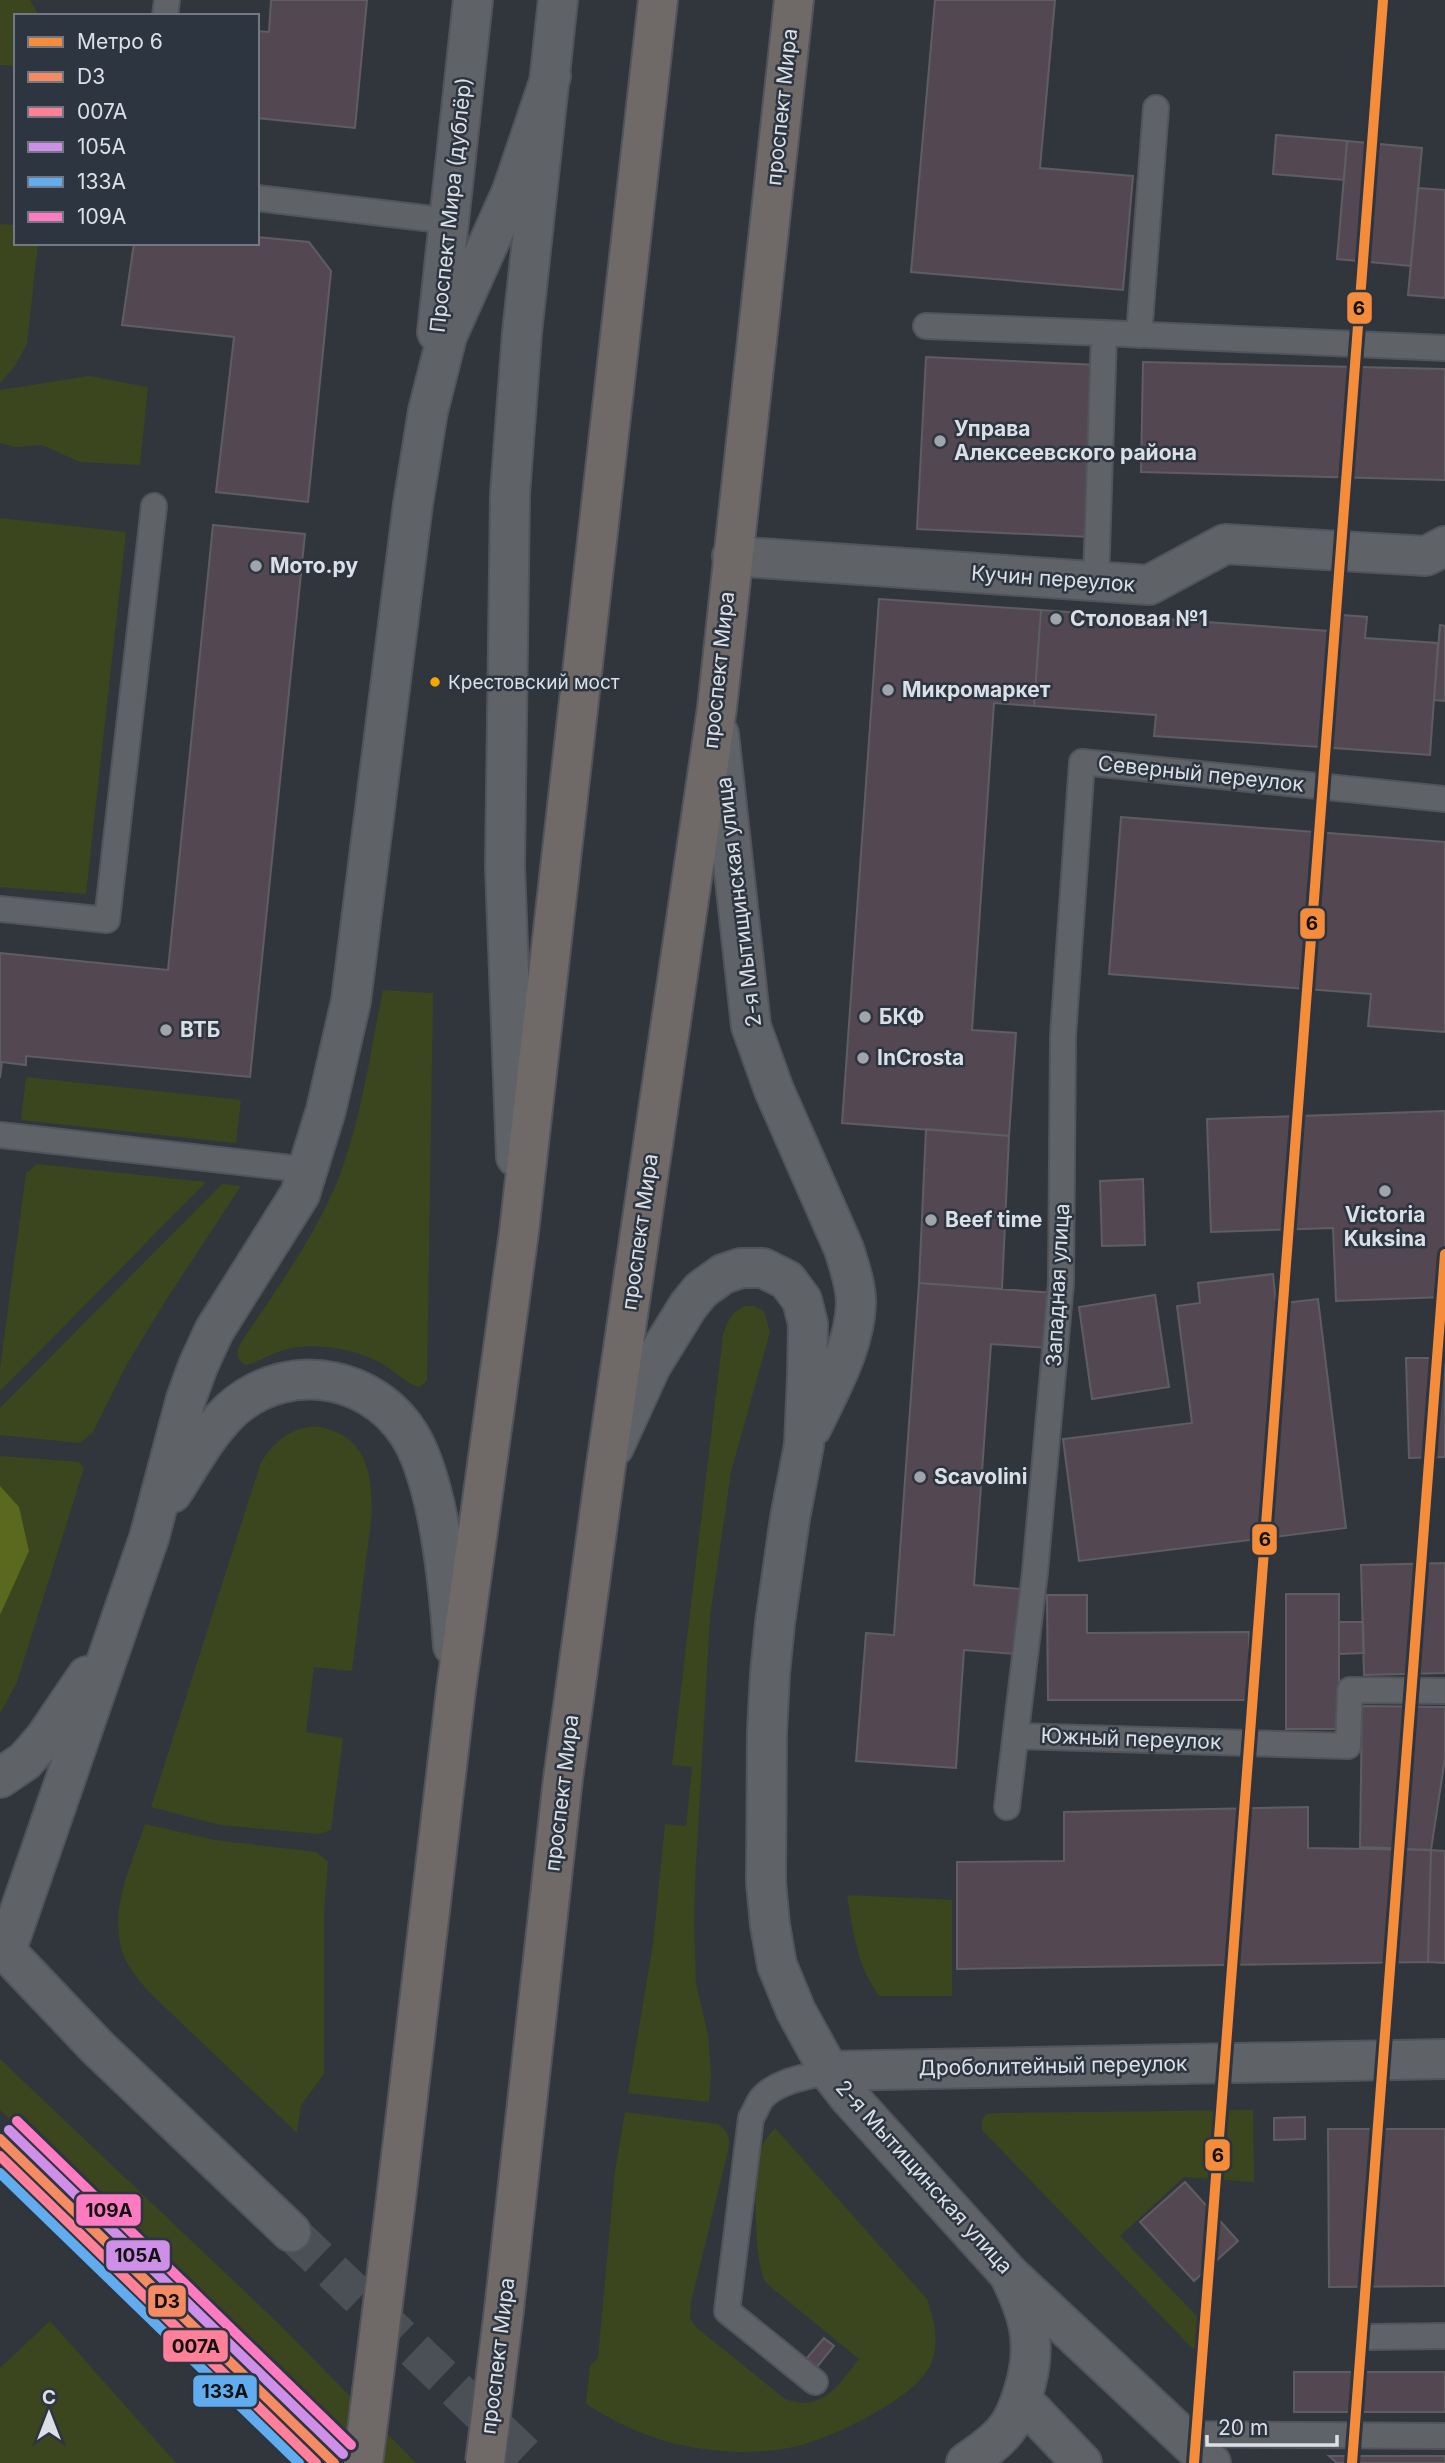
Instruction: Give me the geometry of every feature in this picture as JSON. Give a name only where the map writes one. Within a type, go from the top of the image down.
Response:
[{"type":"main road","points":[[363,2463],[456,1690],[519,1232],[658,0]]},
{"type":"main road","name":"проспект Мира","points":[[485,2463],[563,1779],[606,1465],[717,708],[794,0]]},
{"type":"street","name":"Проспект Мира (дублёр)","points":[[428,411],[473,0]]},
{"type":"street","points":[[519,1232],[505,867],[510,494],[522,333],[558,0]]},
{"type":"street","points":[[291,2232],[97,2047],[3,1948],[149,1538],[186,1399],[198,1366],[215,1331],[294,1205],[309,1170],[351,1002],[413,504],[428,411],[447,336],[512,191],[552,59]]},
{"type":"street","name":"Кучин переулок","points":[[732,556],[1149,585],[1225,544],[1426,556],[1445,546]]},
{"type":"street","name":"2-я Мытищинская улица","points":[[717,708],[751,1026],[774,1090],[844,1249],[852,1273],[856,1301],[853,1327],[841,1363],[804,1445]]},
{"type":"street","name":"2-я Мытищинская улица","points":[[606,1465],[650,1366],[701,1290],[723,1274],[741,1268],[763,1268],[787,1280],[802,1300],[808,1324],[804,1445],[775,1623],[767,1732],[766,1882],[777,1965],[796,2011],[830,2071],[850,2098],[1009,2274],[1211,2463]]},
{"type":"street","points":[[149,1538],[201,1448],[231,1410],[258,1392],[287,1383],[316,1379],[351,1386],[380,1402],[399,1420],[415,1446],[425,1471],[435,1508],[450,1597],[456,1690]]},
{"type":"street","points":[[0,1778],[25,1761],[45,1738],[114,1637]]},
{"type":"street","name":"Дроболитейный переулок","points":[[830,2071],[1445,2059]]},
{"type":"street","points":[[966,2463],[1007,2428],[1022,2400],[1031,2363],[1031,2335],[1024,2305],[1009,2274]]},
{"type":"street","points":[[1022,2400],[1082,2463]]},
{"type":"lane","points":[[1139,335],[1156,108]]},
{"type":"lane","points":[[259,198],[449,221]]},
{"type":"lane","points":[[926,326],[1445,348]]},
{"type":"lane","points":[[1096,581],[1104,333]]},
{"type":"lane","points":[[0,909],[107,920],[154,506]]},
{"type":"lane","name":"Северный переулок","points":[[1082,762],[1445,799]]},
{"type":"lane","name":"Западная улица","points":[[1007,1807],[1035,1572],[1061,1283],[1063,1036],[1082,762]]},
{"type":"lane","points":[[0,1135],[309,1170]]},
{"type":"lane","name":"Южный переулок","points":[[1016,1735],[1348,1746],[1350,1690],[1445,1691]]},
{"type":"lane","points":[[815,2382],[727,2311],[751,2118],[762,2098],[775,2088],[830,2071]]},
{"type":"lane","points":[[1370,2337],[1445,2336]]},
{"type":"lane","points":[[1180,2434],[1445,2435]]},
{"type":"green space","points":[[0,0],[30,0],[38,14],[14,14],[14,66],[0,65]]},
{"type":"green space","points":[[0,224],[14,225],[14,245],[38,245],[27,344],[15,366],[0,383]]},
{"type":"green space","points":[[89,376],[148,387],[140,465],[80,462],[42,445],[15,447],[0,443],[0,390]]},
{"type":"green space","points":[[0,518],[126,532],[86,894],[0,887]]},
{"type":"green space","points":[[383,990],[433,993],[427,1380],[418,1387],[371,1358],[325,1347],[291,1348],[245,1365],[238,1357],[239,1346],[306,1243],[339,1177],[360,1108]]},
{"type":"green space","points":[[26,1077],[241,1100],[236,1143],[21,1120]]},
{"type":"green space","points":[[37,1164],[206,1182],[0,1391],[0,1369],[26,1173]]},
{"type":"green space","points":[[222,1184],[241,1186],[127,1364],[93,1432],[80,1443],[0,1435],[0,1408]]},
{"type":"green space","points":[[745,1306],[754,1306],[764,1311],[770,1332],[731,1472],[710,1616],[694,1928],[696,1983],[708,2035],[711,2074],[709,2102],[628,2093],[653,1944],[665,1824],[686,1826],[692,1767],[672,1765],[723,1335],[736,1311]]},
{"type":"green space","points":[[315,1426],[332,1430],[355,1445],[367,1468],[372,1496],[352,1671],[314,1667],[306,1732],[343,1738],[331,1830],[319,1834],[220,1825],[151,1807],[261,1462],[272,1448],[290,1433]]},
{"type":"green space","points":[[0,1456],[79,1462],[84,1468],[17,1682],[0,1714]]},
{"type":"green space","points":[[0,1486],[19,1507],[29,1551],[0,1615]]},
{"type":"green space","points":[[145,1824],[215,1840],[316,1852],[328,1862],[324,1911],[324,2074],[301,2105],[297,2133],[149,1992],[127,1962],[119,1935],[120,1903]]},
{"type":"green space","points":[[847,1895],[952,1900],[952,1996],[880,1996],[861,1961]]},
{"type":"green space","points":[[0,2059],[278,2323],[416,2463],[364,2463],[0,2110]]},
{"type":"green space","points":[[1253,2110],[1254,2182],[1184,2177],[1120,2236],[1212,2332],[1193,2349],[982,2130],[982,2120],[986,2114],[997,2113]]},
{"type":"green space","points":[[625,2112],[717,2124],[728,2135],[728,2151],[691,2302],[690,2318],[697,2328],[785,2399],[798,2402],[810,2402],[828,2394],[859,2359],[766,2283],[762,2272],[757,2237],[757,2175],[762,2146],[775,2128],[927,2299],[934,2322],[935,2345],[932,2361],[924,2375],[910,2389],[870,2416],[805,2444],[770,2451],[736,2452],[675,2444],[622,2424],[586,2404],[590,2366],[598,2358],[615,2171]]},
{"type":"green space","points":[[50,2321],[176,2463],[0,2463],[0,2368]]},
{"type":"building","points":[[271,0],[367,0],[355,128],[259,118],[259,31],[269,32]]},
{"type":"building","points":[[935,0],[1055,0],[1040,168],[1133,176],[1123,290],[911,272]]},
{"type":"building","points":[[1276,135],[1347,141],[1344,180],[1273,174]]},
{"type":"building","points":[[1347,141],[1422,148],[1411,266],[1337,259]]},
{"type":"building","points":[[1418,188],[1445,190],[1445,298],[1408,295]]},
{"type":"building","points":[[259,237],[309,242],[331,271],[308,502],[216,492],[234,337],[122,325],[134,245],[259,245]]},
{"type":"building","points":[[926,357],[1099,365],[1091,537],[917,529]]},
{"type":"building","points":[[1143,362],[1445,369],[1445,480],[1141,472]]},
{"type":"building","points":[[213,525],[305,534],[250,1077],[26,1056],[26,1065],[2,1062],[0,1078],[0,953],[168,970]]},
{"type":"building","points":[[879,599],[1041,610],[1034,706],[994,703],[972,1030],[1016,1033],[1009,1136],[842,1123]]},
{"type":"building","points":[[1041,610],[1329,631],[1320,747],[1154,736],[1156,715],[1034,706]]},
{"type":"building","points":[[1330,614],[1367,617],[1365,638],[1438,643],[1430,755],[1320,747]]},
{"type":"building","points":[[1440,625],[1445,626],[1445,701],[1434,700]]},
{"type":"building","points":[[1121,817],[1445,842],[1445,1032],[1368,1026],[1371,994],[1109,974]]},
{"type":"building","points":[[1445,1111],[1445,1297],[1336,1301],[1333,1228],[1211,1232],[1207,1119]]},
{"type":"building","points":[[926,1129],[1009,1136],[1002,1289],[919,1283]]},
{"type":"building","points":[[1143,1179],[1145,1245],[1102,1246],[1100,1181]]},
{"type":"building","points":[[1273,1274],[1276,1304],[1318,1299],[1346,1528],[1079,1561],[1063,1439],[1192,1423],[1177,1306],[1200,1303],[1198,1283]]},
{"type":"building","points":[[919,1283],[1054,1293],[1050,1348],[991,1344],[974,1585],[1020,1589],[1015,1654],[964,1650],[956,1768],[856,1761],[866,1633],[894,1635]]},
{"type":"building","points":[[1155,1295],[1169,1387],[1092,1399],[1079,1307]]},
{"type":"building","points":[[1406,1358],[1445,1358],[1445,1457],[1409,1458]]},
{"type":"building","points":[[1445,1563],[1445,1673],[1364,1675],[1361,1565]]},
{"type":"building","points":[[1286,1594],[1339,1594],[1339,1729],[1286,1729]]},
{"type":"building","points":[[1047,1595],[1087,1595],[1087,1633],[1249,1632],[1249,1700],[1048,1700]]},
{"type":"building","points":[[1339,1622],[1363,1622],[1364,1653],[1339,1654]]},
{"type":"building","points":[[1362,1706],[1445,1707],[1445,1758],[1431,1850],[1360,1847]]},
{"type":"building","points":[[1308,1807],[1308,1848],[1431,1850],[1428,1962],[957,1969],[957,1862],[1064,1861],[1064,1812]]},
{"type":"building","points":[[1431,1850],[1445,1851],[1445,1963],[1428,1962]]},
{"type":"building","points":[[1305,2117],[1305,2139],[1274,2140],[1274,2118]]},
{"type":"building","points":[[1328,2129],[1445,2129],[1445,2286],[1329,2287]]},
{"type":"building","points":[[1185,2182],[1238,2241],[1194,2281],[1140,2222]]},
{"type":"building","points":[[824,2338],[834,2346],[817,2367],[806,2359]]},
{"type":"building","points":[[1294,2372],[1445,2372],[1445,2412],[1294,2412]]},
{"type":"building","points":[[1329,2456],[1445,2456],[1445,2463],[1337,2463]]},
{"type":"tunnel","points":[[291,2232],[533,2463]]},
{"type":"metro line","name":"6","points":[[1194,2463],[1383,0]]},
{"type":"metro line","name":"6","points":[[1352,2463],[1445,1254]]},
{"type":"transit line","name":"109А","points":[[17,2121],[351,2445]]},
{"type":"transit line","name":"105А","points":[[9,2130],[343,2454]]},
{"type":"transit line","name":"D3","points":[[0,2139],[334,2463]]},
{"type":"transit line","name":"007А","points":[[0,2156],[316,2463]]},
{"type":"transit line","name":"133А","points":[[0,2173],[299,2463]]},
{"type":"place","name":"Управа Алексеевского района","points":[[940,441]]},
{"type":"place","name":"Мото.ру","points":[[256,566]]},
{"type":"place","name":"Столовая №1","points":[[1056,619]]},
{"type":"place","name":"Крестовский мост","points":[[435,682]]},
{"type":"place","name":"Микромаркет","points":[[888,690]]},
{"type":"place","name":"БКФ","points":[[865,1017]]},
{"type":"place","name":"ВТБ","points":[[166,1030]]},
{"type":"place","name":"InCrosta","points":[[863,1058]]},
{"type":"place","name":"Victoria Kuksina","points":[[1385,1191]]},
{"type":"place","name":"Beef time","points":[[931,1220]]},
{"type":"place","name":"Scavolini","points":[[920,1477]]}]
